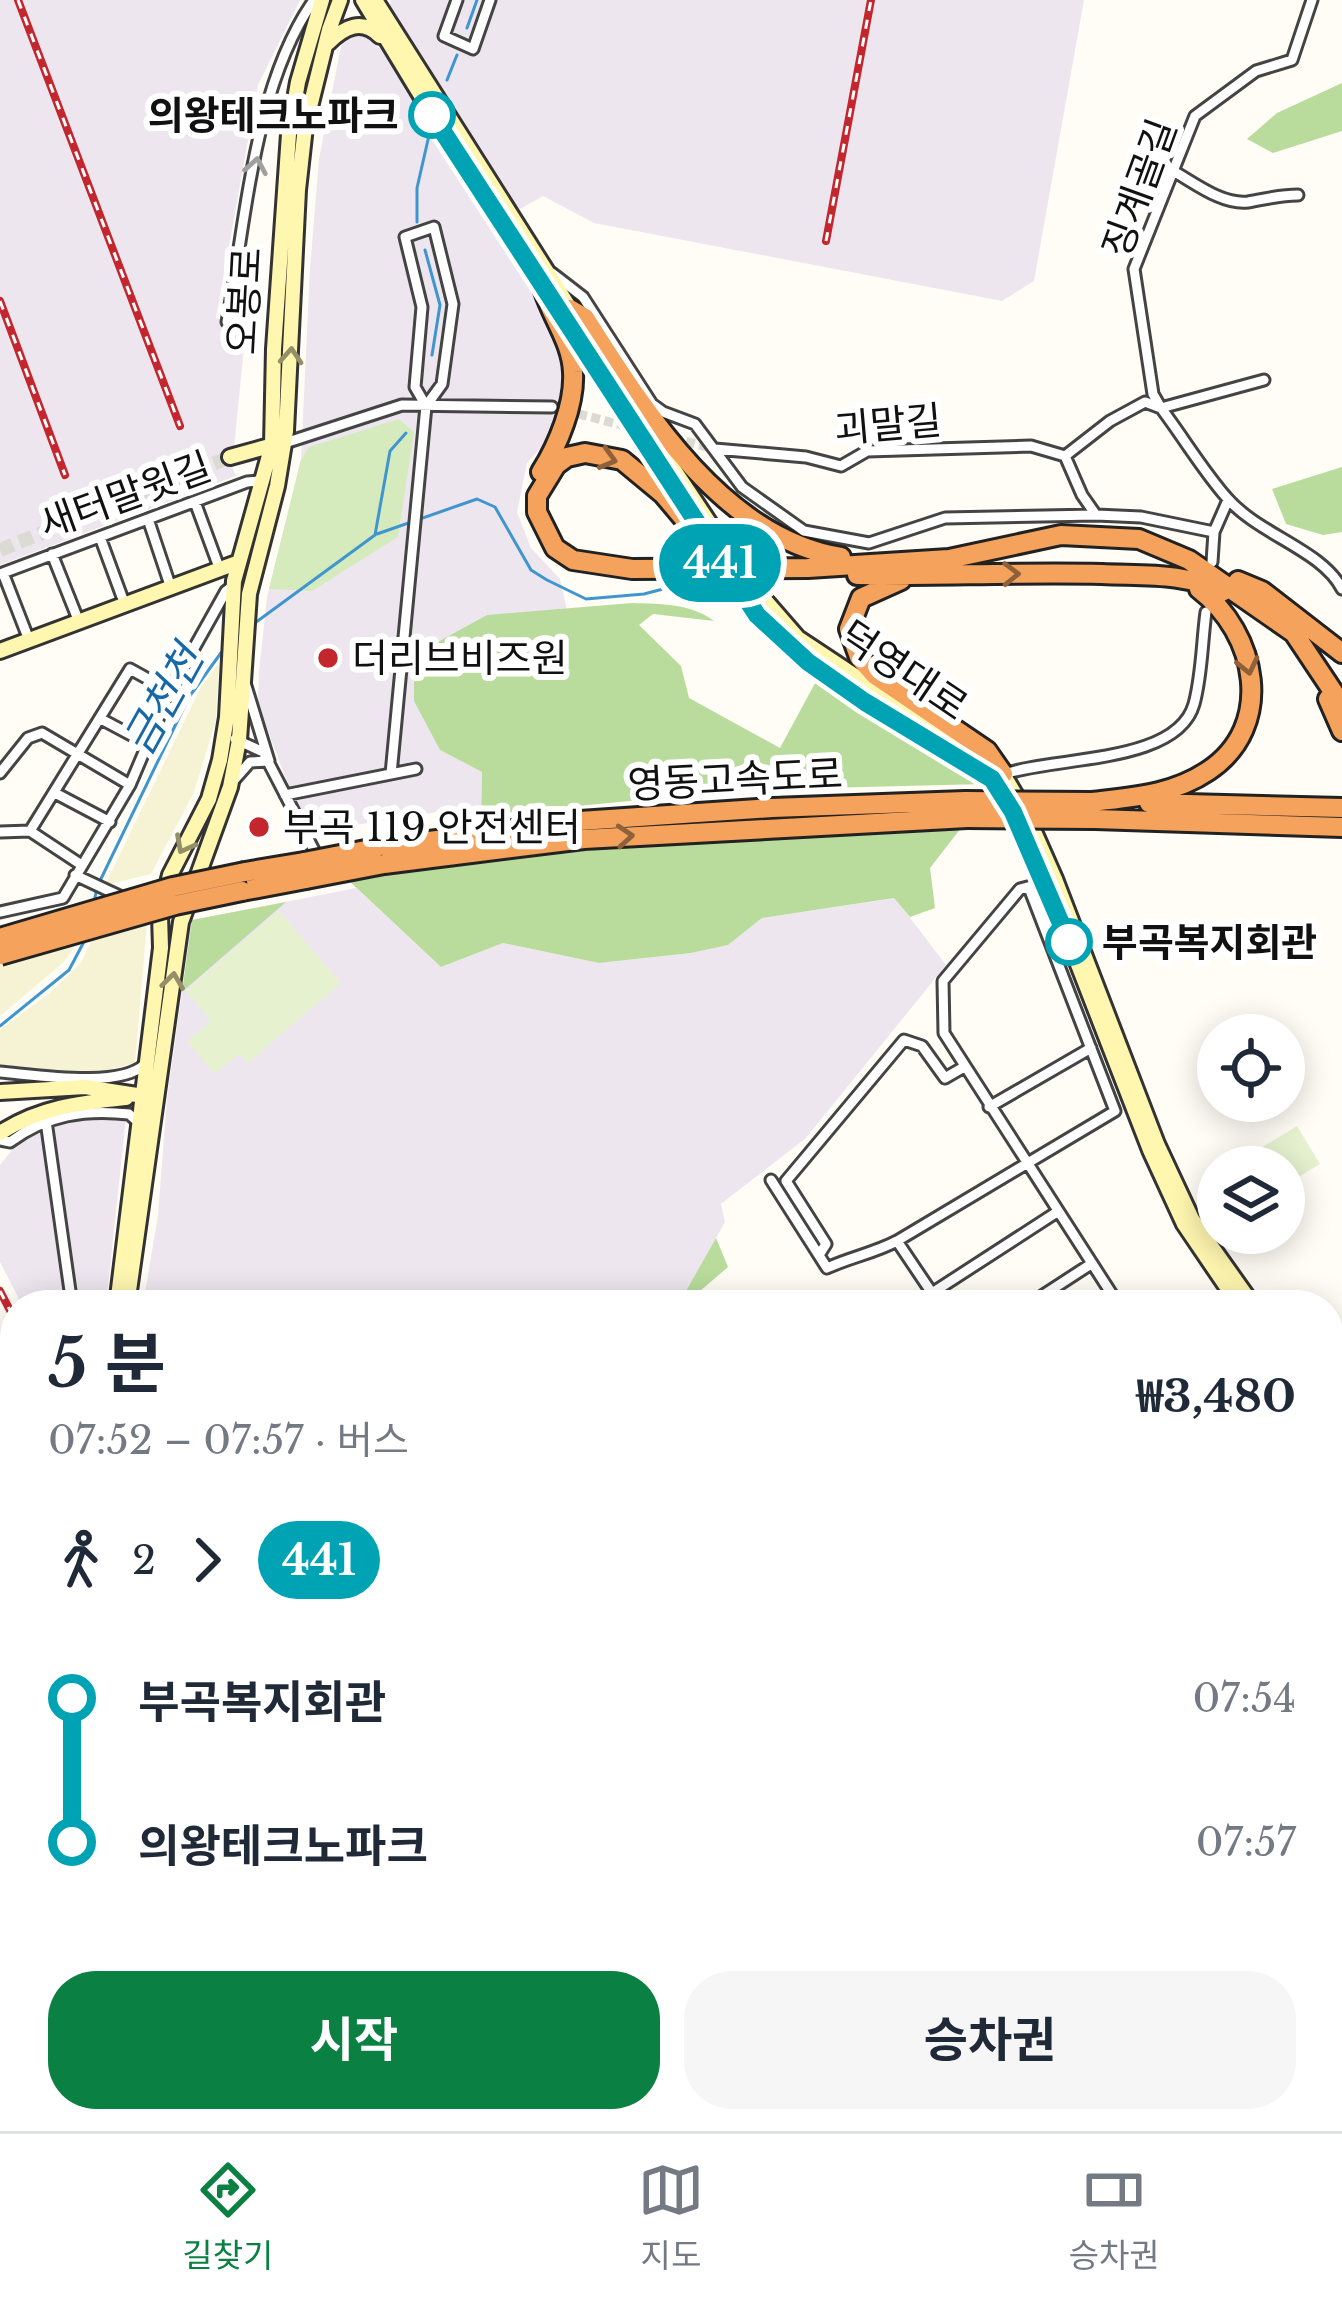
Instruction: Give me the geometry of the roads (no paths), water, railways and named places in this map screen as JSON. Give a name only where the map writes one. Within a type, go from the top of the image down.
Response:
[{"type":"highway","points":[[544,291],[574,374],[557,442],[530,497],[538,534],[550,553],[573,567],[633,576],[1184,568],[1262,591],[1342,653]]},
{"type":"highway","points":[[570,309],[585,318],[660,430],[730,500],[774,533],[815,553],[875,563]]},
{"type":"highway","points":[[723,555],[622,460],[585,453],[567,457],[556,465],[537,496],[544,532],[556,548],[573,560],[596,566],[875,563],[949,559],[1061,536],[1138,539],[1294,633],[1342,705]]},
{"type":"highway","points":[[1184,568],[1291,640],[1314,673],[1342,731]]},
{"type":"highway","points":[[1093,810],[1162,793],[1211,769],[1242,734],[1250,712],[1252,676],[1247,655],[1233,626],[1184,568]]},
{"type":"highway","points":[[913,575],[861,598],[849,629],[851,643],[875,675],[987,751],[997,777]]},
{"type":"highway","name":"영동고속도로","points":[[0,938],[151,893],[243,882],[580,821],[772,808],[1093,810],[1328,820],[1342,808]]},
{"type":"highway","name":"영동고속도로","points":[[0,955],[243,882]]},
{"type":"street","name":"오봉로","points":[[237,682],[231,594],[278,444],[283,194],[298,82],[318,0]]},
{"type":"street","points":[[227,322],[270,87],[285,48],[318,0]]},
{"type":"street","name":"오봉로","points":[[237,682],[278,444],[305,127],[340,0]]},
{"type":"street","name":"덕영대로","points":[[363,0],[544,291],[744,586],[757,615],[808,662],[865,702],[997,777],[1025,811],[1150,1150],[1184,1224],[1236,1290]]},
{"type":"street","name":"덕영대로","points":[[379,0],[723,555]]},
{"type":"street","points":[[457,0],[444,36],[473,49],[490,0]]},
{"type":"street","name":"징계골길","points":[[1312,0],[1292,60],[1256,71],[1195,116],[1134,268],[1153,394],[1160,408],[1228,500],[1274,538],[1332,569],[1342,589]]},
{"type":"street","points":[[324,47],[342,30],[357,25],[376,31],[388,46]]},
{"type":"street","points":[[270,87],[298,82]]},
{"type":"street","points":[[1173,171],[1233,201],[1298,195]]},
{"type":"street","points":[[391,774],[426,406],[442,384],[453,304],[434,227],[405,237],[422,308],[415,386],[426,406]]},
{"type":"street","points":[[546,268],[583,296],[652,404],[695,424],[742,487],[804,531],[869,544],[945,518],[1096,515],[1141,517],[1214,532]]},
{"type":"street","points":[[1096,515],[1065,456],[1110,421],[1145,402],[1160,408],[1264,380]]},
{"type":"street","points":[[230,458],[402,405],[552,406]]},
{"type":"street","name":"괴말길","points":[[715,449],[806,457],[841,466],[867,451],[1031,446],[1065,456]]},
{"type":"street","name":"새터말윗길","points":[[1,573],[254,480],[259,495]]},
{"type":"street","points":[[1212,562],[1214,532],[1228,500]]},
{"type":"street","points":[[0,912],[63,898],[130,785],[170,692],[231,594],[213,572],[195,502]]},
{"type":"street","points":[[148,519],[171,588]]},
{"type":"street","points":[[100,537],[125,605]]},
{"type":"street","points":[[52,554],[79,622]]},
{"type":"street","points":[[0,651],[239,562]]},
{"type":"street","points":[[1,573],[29,640]]},
{"type":"street","points":[[997,777],[1026,766],[1142,749],[1169,736],[1193,709],[1206,612]]},
{"type":"street","points":[[30,831],[130,669],[170,692]]},
{"type":"street","points":[[230,787],[237,682]]},
{"type":"street","points":[[237,682],[307,842],[342,891]]},
{"type":"street","points":[[101,719],[148,744]]},
{"type":"street","points":[[0,773],[28,738],[41,733],[130,785]]},
{"type":"street","points":[[231,738],[256,747],[269,761]]},
{"type":"street","points":[[119,1290],[140,1125],[149,1096],[145,1064],[161,948],[160,915],[175,861],[215,784],[231,738]]},
{"type":"street","points":[[129,1290],[149,1096],[181,922],[230,787],[242,767],[269,761]]},
{"type":"street","points":[[285,795],[416,769]]},
{"type":"street","points":[[55,793],[110,822]]},
{"type":"street","points":[[0,832],[30,831],[106,890],[160,915]]},
{"type":"street","points":[[1050,880],[1020,889],[944,981],[944,1033],[1109,1290]]},
{"type":"street","points":[[771,1180],[827,1268],[865,1258],[897,1241],[1115,1111],[1029,888]]},
{"type":"street","points":[[819,1255],[826,1244],[786,1181],[904,1040],[922,1046],[945,1078],[964,1067]]},
{"type":"street","points":[[989,1107],[1091,1048]]},
{"type":"street","points":[[0,1072],[115,1078],[135,1074],[145,1064]]},
{"type":"street","points":[[0,1092],[149,1096]]},
{"type":"street","points":[[87,1094],[27,1116],[0,1137],[10,1142],[46,1121],[106,1112],[128,1114],[140,1125]]},
{"type":"street","points":[[46,1121],[70,1290]]},
{"type":"street","points":[[937,1290],[1057,1212]]},
{"type":"street","points":[[897,1241],[930,1290]]},
{"type":"street","points":[[1051,1290],[1091,1264]]},
{"type":"waterway","name":"금천천","points":[[467,28],[477,0]]},
{"type":"waterway","name":"금천천","points":[[447,80],[457,55]]},
{"type":"waterway","name":"금천천","points":[[417,222],[417,188],[430,131]]},
{"type":"waterway","name":"금천천","points":[[425,250],[440,305],[432,355]]},
{"type":"waterway","name":"금천천","points":[[252,625],[375,535],[390,451],[406,433]]},
{"type":"waterway","points":[[377,534],[477,499],[495,507],[531,570],[586,599],[663,589],[701,606],[727,603]]},
{"type":"waterway","name":"금천천","points":[[94,903],[97,887],[189,697],[226,646]]},
{"type":"waterway","name":"금천천","points":[[0,1026],[69,970],[87,936]]},
{"type":"tunnel","points":[[552,407],[633,428]]},
{"type":"tunnel","points":[[673,438],[715,449]]},
{"type":"tunnel","points":[[0,550],[230,457]]},
{"type":"railway","points":[[18,0],[180,426]]},
{"type":"railway","points":[[826,241],[871,0]]},
{"type":"railway","points":[[0,301],[65,475]]},
{"type":"place","name":"의왕테크노파크","points":[[432,115]]},
{"type":"place","name":"더리브비즈원","points":[[328,658]]},
{"type":"place","name":"부곡 119 안전센터","points":[[259,827]]},
{"type":"place","name":"부곡복지회관","points":[[1069,942]]}]
